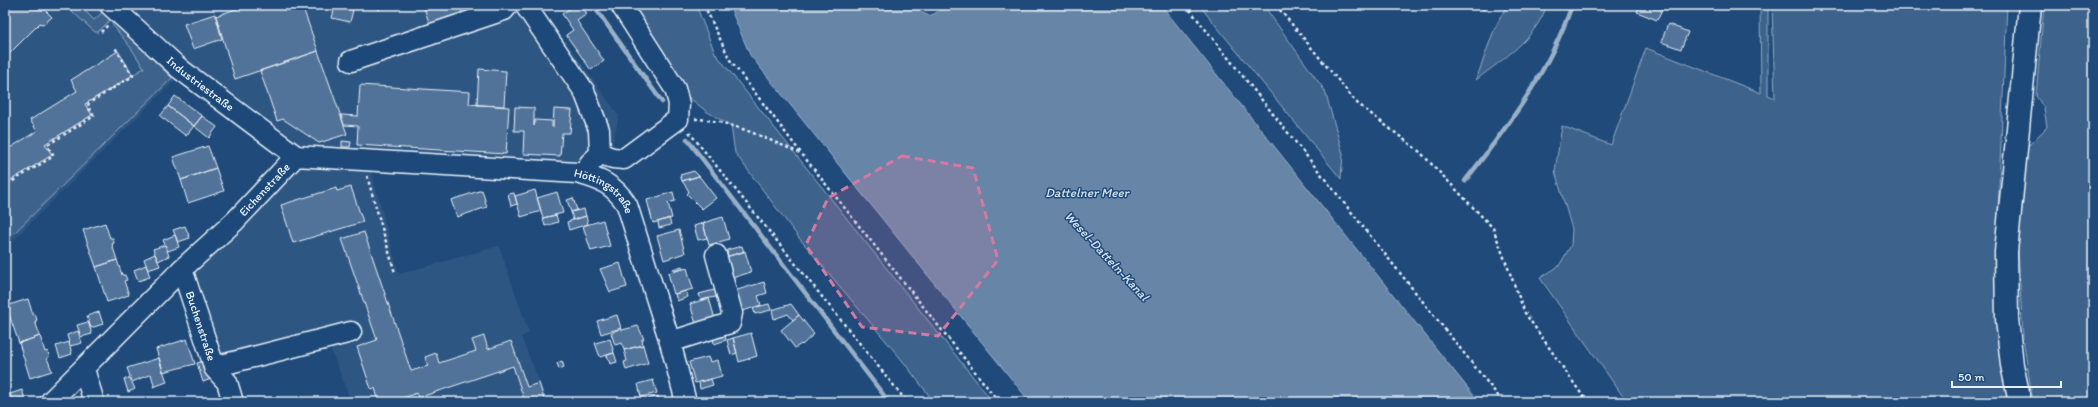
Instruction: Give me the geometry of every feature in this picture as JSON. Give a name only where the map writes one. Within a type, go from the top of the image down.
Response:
[{"type":"main road","points":[[2020,402],[2012,365],[2007,319],[2006,252],[2030,5]]},
{"type":"street","name":"Industriestraße","points":[[110,5],[180,69],[296,156]]},
{"type":"street","points":[[351,61],[504,10],[508,5]]},
{"type":"street","name":"Höttingstraße","points":[[525,5],[584,91],[599,130],[600,154],[577,173]]},
{"type":"street","points":[[600,154],[613,158],[624,159],[678,119],[679,104],[675,89],[621,5]]},
{"type":"street","name":"Eichenstraße","points":[[50,402],[182,269],[235,221],[296,156],[577,173]]},
{"type":"street","name":"Höttingstraße","points":[[577,173],[598,178],[618,191],[627,204],[670,342],[686,402]]},
{"type":"street","points":[[670,342],[730,323],[732,313],[716,254]]},
{"type":"street","name":"Buchenstraße","points":[[182,269],[214,368],[227,382],[233,402]]},
{"type":"street","points":[[221,402],[215,383],[214,368],[351,332]]},
{"type":"street","points":[[84,369],[94,402]]},
{"type":"path","points":[[704,5],[730,60],[801,153],[999,402]]},
{"type":"path","points":[[1186,5],[1503,402]]},
{"type":"path","points":[[1276,5],[1357,103],[1420,152],[1493,228],[1525,313],[1587,402]]},
{"type":"path","points":[[5,194],[9,190],[7,185],[52,157],[53,154],[48,147],[49,144],[94,116],[88,106],[89,103],[133,76],[114,46]]},
{"type":"path","points":[[678,119],[711,120],[742,129],[801,153]]},
{"type":"path","points":[[678,119],[907,402]]},
{"type":"path","points":[[362,160],[395,273]]},
{"type":"highlighted area","points":[[902,156],[973,168],[998,260],[938,336],[862,327],[806,245],[828,198]]},
{"type":"shaded area","points":[[5,5],[539,5],[619,116],[606,174],[296,154],[175,80],[5,248]]},
{"type":"shaded area","points":[[65,5],[79,5],[94,20],[104,11],[112,18],[98,32],[95,32]]},
{"type":"shaded area","points":[[624,5],[696,5],[715,53],[993,402],[934,402],[902,360],[799,238],[735,153],[731,126],[706,111],[678,89]]},
{"type":"shaded area","points":[[1199,5],[1264,6],[1325,91],[1343,154],[1341,179]]},
{"type":"shaded area","points":[[1507,5],[1547,5],[1542,17],[1527,38],[1508,56],[1476,80],[1494,30]]},
{"type":"shaded area","points":[[1758,5],[1768,5],[1768,95],[1775,98],[1772,5],[2007,5],[1996,256],[2009,402],[1627,402],[1540,278],[1559,266],[1571,245],[1572,229],[1555,171],[1562,126],[1611,145],[1646,48],[1761,93],[1760,6]]},
{"type":"shaded area","points":[[2044,5],[2093,5],[2093,402],[2033,402],[2023,338],[2018,249],[2025,149],[2047,127],[2044,108],[2036,96]]},
{"type":"shaded area","points":[[114,21],[172,78],[5,242],[5,191],[8,189],[5,184],[45,144],[92,115],[85,104],[144,68],[131,48],[112,24]]},
{"type":"shaded area","points":[[296,157],[369,162],[399,274],[499,246],[529,333],[521,337],[548,402],[351,402],[330,347],[227,370],[185,270]]},
{"type":"water","name":"Dattelner Meer","points":[[729,5],[914,5],[923,13],[930,15],[946,5],[1161,5],[1479,402],[1030,402],[750,55]]},
{"type":"building","points":[[5,5],[34,5],[38,9],[41,6],[52,17],[43,25],[40,23],[5,58]]},
{"type":"building","points":[[247,5],[302,5],[318,51],[235,79],[216,16]]},
{"type":"building","points":[[371,5],[381,5],[379,10]]},
{"type":"building","points":[[423,5],[459,5],[463,14],[430,25]]},
{"type":"building","points":[[575,5],[582,5],[587,14],[577,21],[604,61],[591,70],[566,35],[573,30],[562,14]]},
{"type":"building","points":[[1475,5],[1486,5],[1484,10]]},
{"type":"building","points":[[1640,5],[1664,5],[1657,20],[1637,12]]},
{"type":"building","points":[[335,7],[353,10],[350,22],[332,18]]},
{"type":"building","points":[[215,14],[222,39],[193,49],[184,24]]},
{"type":"building","points":[[1668,24],[1688,32],[1681,49],[1661,42]]},
{"type":"building","points":[[118,51],[133,75],[85,104],[92,115],[45,144],[52,155],[5,184],[5,151],[37,131],[30,120],[77,91],[71,80]]},
{"type":"building","points":[[318,51],[347,134],[319,143],[283,119],[277,121],[260,71]]},
{"type":"building","points":[[479,69],[506,71],[504,106],[477,105]]},
{"type":"building","points":[[360,85],[470,92],[469,104],[509,107],[506,154],[357,145],[358,126],[344,125],[341,115],[358,116]]},
{"type":"building","points":[[175,96],[202,116],[194,126],[168,106]]},
{"type":"building","points":[[168,106],[194,126],[186,136],[160,116]]},
{"type":"building","points":[[515,107],[534,108],[534,126],[535,120],[552,121],[552,127],[554,109],[572,110],[570,133],[562,133],[560,156],[523,154],[524,131],[514,131]]},
{"type":"building","points":[[202,116],[217,127],[209,138],[194,126]]},
{"type":"building","points":[[342,141],[351,142],[350,147],[342,147]]},
{"type":"building","points":[[208,146],[216,168],[181,180],[173,157]]},
{"type":"building","points":[[216,168],[224,191],[188,203],[181,180]]},
{"type":"building","points":[[694,171],[699,176],[682,181],[680,175]]},
{"type":"building","points":[[699,176],[716,198],[702,209],[687,194],[689,192],[682,181]]},
{"type":"building","points":[[351,187],[363,222],[293,243],[281,205],[336,188],[337,191]]},
{"type":"building","points":[[482,190],[487,207],[457,217],[451,200]]},
{"type":"building","points":[[535,190],[541,211],[521,217],[515,196]]},
{"type":"building","points":[[557,192],[563,213],[543,218],[537,198]]},
{"type":"building","points":[[673,192],[675,201],[668,203],[672,218],[653,223],[647,200]]},
{"type":"building","points":[[514,193],[517,204],[511,206],[508,194]]},
{"type":"building","points":[[573,198],[577,210],[571,212],[567,200]]},
{"type":"building","points":[[584,209],[586,216],[573,220],[571,212]]},
{"type":"building","points":[[556,215],[558,222],[545,226],[543,218]]},
{"type":"building","points":[[586,216],[588,224],[569,230],[567,222]]},
{"type":"building","points":[[723,217],[729,239],[709,245],[703,223]]},
{"type":"building","points":[[669,218],[671,225],[659,228],[658,222]]},
{"type":"building","points":[[603,220],[610,246],[591,251],[583,226]]},
{"type":"building","points":[[105,223],[110,238],[113,238],[114,243],[112,244],[117,260],[96,267],[83,230]]},
{"type":"building","points":[[703,223],[707,238],[698,240],[694,226]]},
{"type":"building","points":[[185,226],[190,238],[178,242],[173,230]]},
{"type":"building","points":[[679,230],[685,253],[664,260],[657,236]]},
{"type":"building","points":[[364,232],[411,371],[428,366],[425,357],[436,353],[439,363],[476,351],[472,340],[484,336],[488,349],[511,341],[527,387],[539,383],[545,402],[525,402],[513,366],[418,398],[417,393],[392,402],[379,402],[375,388],[371,389],[357,347],[377,340],[342,239]]},
{"type":"building","points":[[175,235],[179,247],[168,251],[163,240]]},
{"type":"building","points":[[165,245],[169,256],[158,261],[153,249]]},
{"type":"building","points":[[742,246],[744,252],[728,256],[727,250]]},
{"type":"building","points":[[745,251],[751,272],[729,279],[723,258]]},
{"type":"building","points":[[155,254],[160,266],[148,270],[144,259]]},
{"type":"building","points":[[117,260],[122,275],[125,275],[127,280],[124,281],[129,295],[107,302],[96,267]]},
{"type":"building","points":[[620,263],[627,287],[610,292],[600,269]]},
{"type":"building","points":[[146,265],[150,277],[138,281],[134,270]]},
{"type":"building","points":[[682,266],[683,269],[674,271],[673,269]]},
{"type":"building","points":[[687,268],[693,289],[674,294],[668,273]]},
{"type":"building","points":[[764,282],[767,293],[758,296],[761,305],[740,312],[734,291]]},
{"type":"building","points":[[718,289],[720,296],[701,300],[699,294]]},
{"type":"building","points":[[686,291],[688,297],[677,301],[675,294]]},
{"type":"building","points":[[709,298],[715,319],[696,324],[690,304]]},
{"type":"building","points":[[28,299],[33,315],[35,314],[37,320],[35,321],[40,336],[19,343],[6,306]]},
{"type":"building","points":[[769,304],[771,310],[755,314],[753,308]]},
{"type":"building","points":[[791,304],[799,315],[793,320],[788,314],[774,319],[772,310]]},
{"type":"building","points":[[99,312],[103,324],[91,328],[87,316]]},
{"type":"building","points":[[617,315],[621,328],[601,334],[597,321]]},
{"type":"building","points":[[799,315],[814,334],[802,345],[801,344],[795,348],[781,330]]},
{"type":"building","points":[[88,322],[92,334],[81,337],[77,325]]},
{"type":"building","points":[[638,326],[644,339],[642,339],[643,345],[624,350],[622,343],[615,345],[611,333],[621,328],[622,330]]},
{"type":"building","points":[[78,331],[82,343],[70,346],[67,335]]},
{"type":"building","points":[[751,333],[757,356],[739,362],[733,338]]},
{"type":"building","points":[[725,334],[726,340],[714,344],[713,337]]},
{"type":"building","points":[[40,336],[45,352],[48,351],[49,357],[47,358],[52,371],[30,378],[19,343]]},
{"type":"building","points":[[733,338],[737,353],[731,355],[727,340]]},
{"type":"building","points":[[187,339],[195,364],[163,372],[156,349]]},
{"type":"building","points":[[610,339],[614,353],[600,357],[595,343]]},
{"type":"building","points":[[69,342],[72,354],[60,358],[56,346]]},
{"type":"building","points":[[643,345],[648,363],[626,370],[624,362],[627,361],[624,350]]},
{"type":"building","points":[[614,353],[617,362],[610,364],[607,355]]},
{"type":"building","points":[[708,357],[710,362],[718,360],[722,376],[695,383],[689,362]]},
{"type":"building","points":[[159,358],[167,382],[153,387],[154,385],[151,374],[132,382],[127,368]]},
{"type":"building","points":[[204,361],[211,379],[203,382],[197,363]]},
{"type":"building","points":[[562,361],[564,367],[559,369],[557,363]]},
{"type":"building","points":[[130,378],[135,389],[128,392],[124,379]]},
{"type":"building","points":[[711,379],[713,385],[700,389],[699,382]]},
{"type":"building","points":[[653,380],[657,393],[641,397],[638,384]]},
{"type":"building","points":[[22,390],[26,402],[13,402],[10,394]]},
{"type":"building","points":[[658,396],[660,402],[639,402]]},
{"type":"waterway","points":[[593,5],[662,102]]},
{"type":"waterway","points":[[1465,181],[1497,140],[1526,98],[1552,53],[1563,30],[1572,5]]},
{"type":"waterway","points":[[687,139],[889,402]]},
{"type":"water label","name":"Wesel-Datteln-Kanal","points":[[1107,256]]}]
